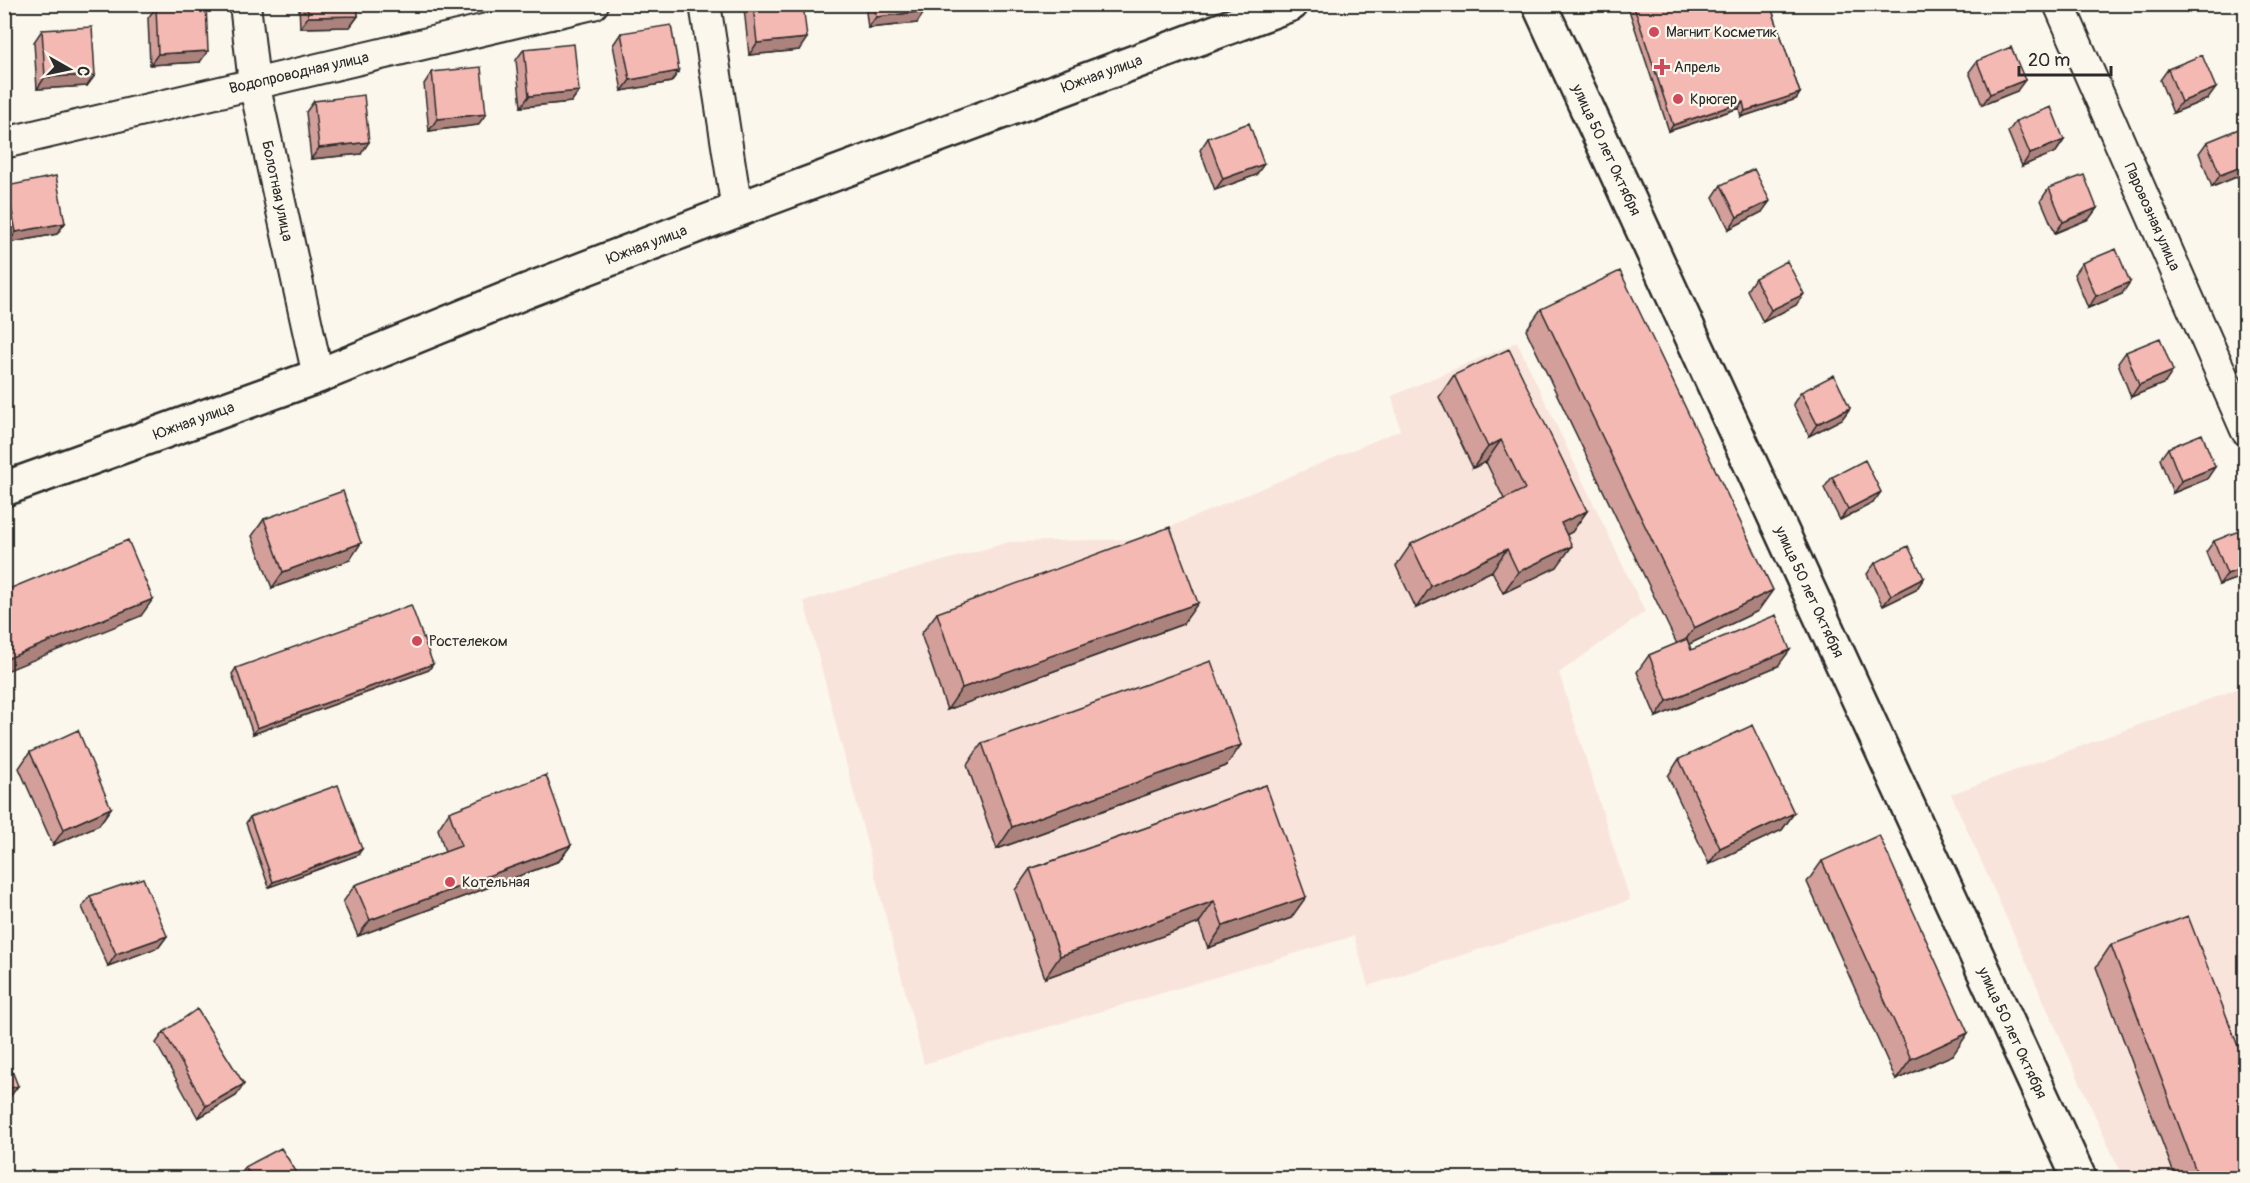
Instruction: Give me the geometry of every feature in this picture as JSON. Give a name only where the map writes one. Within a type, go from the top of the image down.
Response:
[{"type":"street","name":"Болотная улица","points":[[245,4],[254,83],[318,376]]},
{"type":"street","name":"Водопроводная улица","points":[[4,143],[593,4]]},
{"type":"street","points":[[705,4],[737,210]]},
{"type":"street","name":"Южная улица","points":[[4,489],[318,376],[507,299],[737,210],[1291,4]]},
{"type":"street","name":"улица 50 лет Октября","points":[[1539,4],[2079,1179]]},
{"type":"street","name":"Паровозная улица","points":[[2059,4],[2246,430]]},
{"type":"shaded area","points":[[1517,342],[1645,612],[1559,673],[1630,900],[1368,986],[1354,936],[924,1064],[804,601],[1009,542],[1141,539],[1400,430],[1392,396]]},
{"type":"shaded area","points":[[2245,686],[2245,1178],[2123,1178],[1951,794]]},
{"type":"building","points":[[206,4],[208,51],[158,54],[156,7]]},
{"type":"building","points":[[307,4],[357,4],[358,16],[308,17]]},
{"type":"building","points":[[753,4],[803,4],[807,38],[757,43]]},
{"type":"building","points":[[874,4],[925,4],[925,11],[876,17]]},
{"type":"building","points":[[1633,4],[1770,4],[1800,93],[1745,111],[1743,102],[1673,125]]},
{"type":"building","points":[[671,25],[679,71],[630,80],[621,33]]},
{"type":"building","points":[[92,27],[95,75],[45,77],[42,30]]},
{"type":"building","points":[[574,44],[579,91],[529,96],[524,49]]},
{"type":"building","points":[[2011,47],[2025,80],[1990,94],[1977,61]]},
{"type":"building","points":[[2202,55],[2216,88],[2181,102],[2168,69]]},
{"type":"building","points":[[481,67],[486,114],[437,119],[432,72]]},
{"type":"building","points":[[364,95],[369,142],[319,148],[314,101]]},
{"type":"building","points":[[2051,107],[2064,140],[2030,154],[2016,121]]},
{"type":"building","points":[[1249,123],[1264,164],[1223,179],[1208,138]]},
{"type":"building","points":[[2241,128],[2246,138],[2246,165],[2220,175],[2207,142]]},
{"type":"building","points":[[1754,169],[1770,201],[1737,217],[1721,185]]},
{"type":"building","points":[[2084,175],[2097,208],[2063,222],[2049,188]]},
{"type":"building","points":[[56,176],[65,223],[16,232],[7,186]]},
{"type":"building","points":[[2116,249],[2130,282],[2096,296],[2082,263]]},
{"type":"building","points":[[1787,261],[1804,294],[1771,310],[1755,278]]},
{"type":"building","points":[[1620,271],[1773,590],[1694,628],[1541,309]]},
{"type":"building","points":[[2160,338],[2173,371],[2139,385],[2126,352]]},
{"type":"building","points":[[1509,349],[1587,511],[1561,523],[1572,546],[1518,572],[1507,549],[1431,586],[1411,544],[1525,489],[1501,440],[1488,447],[1454,375]]},
{"type":"building","points":[[1834,375],[1850,408],[1817,424],[1801,392]]},
{"type":"building","points":[[2202,434],[2215,467],[2181,481],[2168,448]]},
{"type":"building","points":[[1865,460],[1881,492],[1848,509],[1832,477]]},
{"type":"building","points":[[343,491],[361,543],[283,572],[264,519]]},
{"type":"building","points":[[1170,527],[1198,603],[962,688],[937,613]]},
{"type":"building","points":[[2246,528],[2246,567],[2227,574],[2214,541]]},
{"type":"building","points":[[128,540],[153,599],[4,660],[4,591]]},
{"type":"building","points":[[1908,546],[1924,578],[1891,595],[1875,563]]},
{"type":"building","points":[[411,605],[433,664],[257,728],[236,668]]},
{"type":"building","points":[[1776,615],[1790,650],[1667,701],[1649,655],[1687,639],[1691,650]]},
{"type":"building","points":[[1211,661],[1241,745],[1012,827],[982,743]]},
{"type":"building","points":[[1753,725],[1794,813],[1720,848],[1679,759]]},
{"type":"building","points":[[78,730],[111,808],[64,829],[30,752]]},
{"type":"building","name":"Котельная","points":[[546,775],[571,845],[370,920],[355,885],[461,846],[449,812]]},
{"type":"building","points":[[338,785],[362,849],[273,882],[250,817]]},
{"type":"building","points":[[1266,785],[1306,897],[1223,926],[1214,901],[1060,956],[1030,869]]},
{"type":"building","points":[[1879,835],[1968,1033],[1911,1059],[1822,861]]},
{"type":"building","points":[[143,878],[167,936],[116,954],[90,896]]},
{"type":"building","points":[[2188,916],[2246,1067],[2246,1179],[2199,1179],[2111,945]]},
{"type":"building","points":[[197,1009],[244,1084],[206,1106],[164,1032]]},
{"type":"building","points":[[4,1050],[18,1086],[4,1090]]},
{"type":"building","points":[[281,1148],[301,1179],[253,1179],[245,1167]]},
{"type":"place","name":"Магнит Косметик","points":[[1654,32]]},
{"type":"place","name":"Апрель","points":[[1662,67]]},
{"type":"place","name":"Крюгер","points":[[1678,99]]},
{"type":"place","name":"Ростелеком","points":[[417,641]]},
{"type":"place","name":"Котельная","points":[[450,882]]}]
